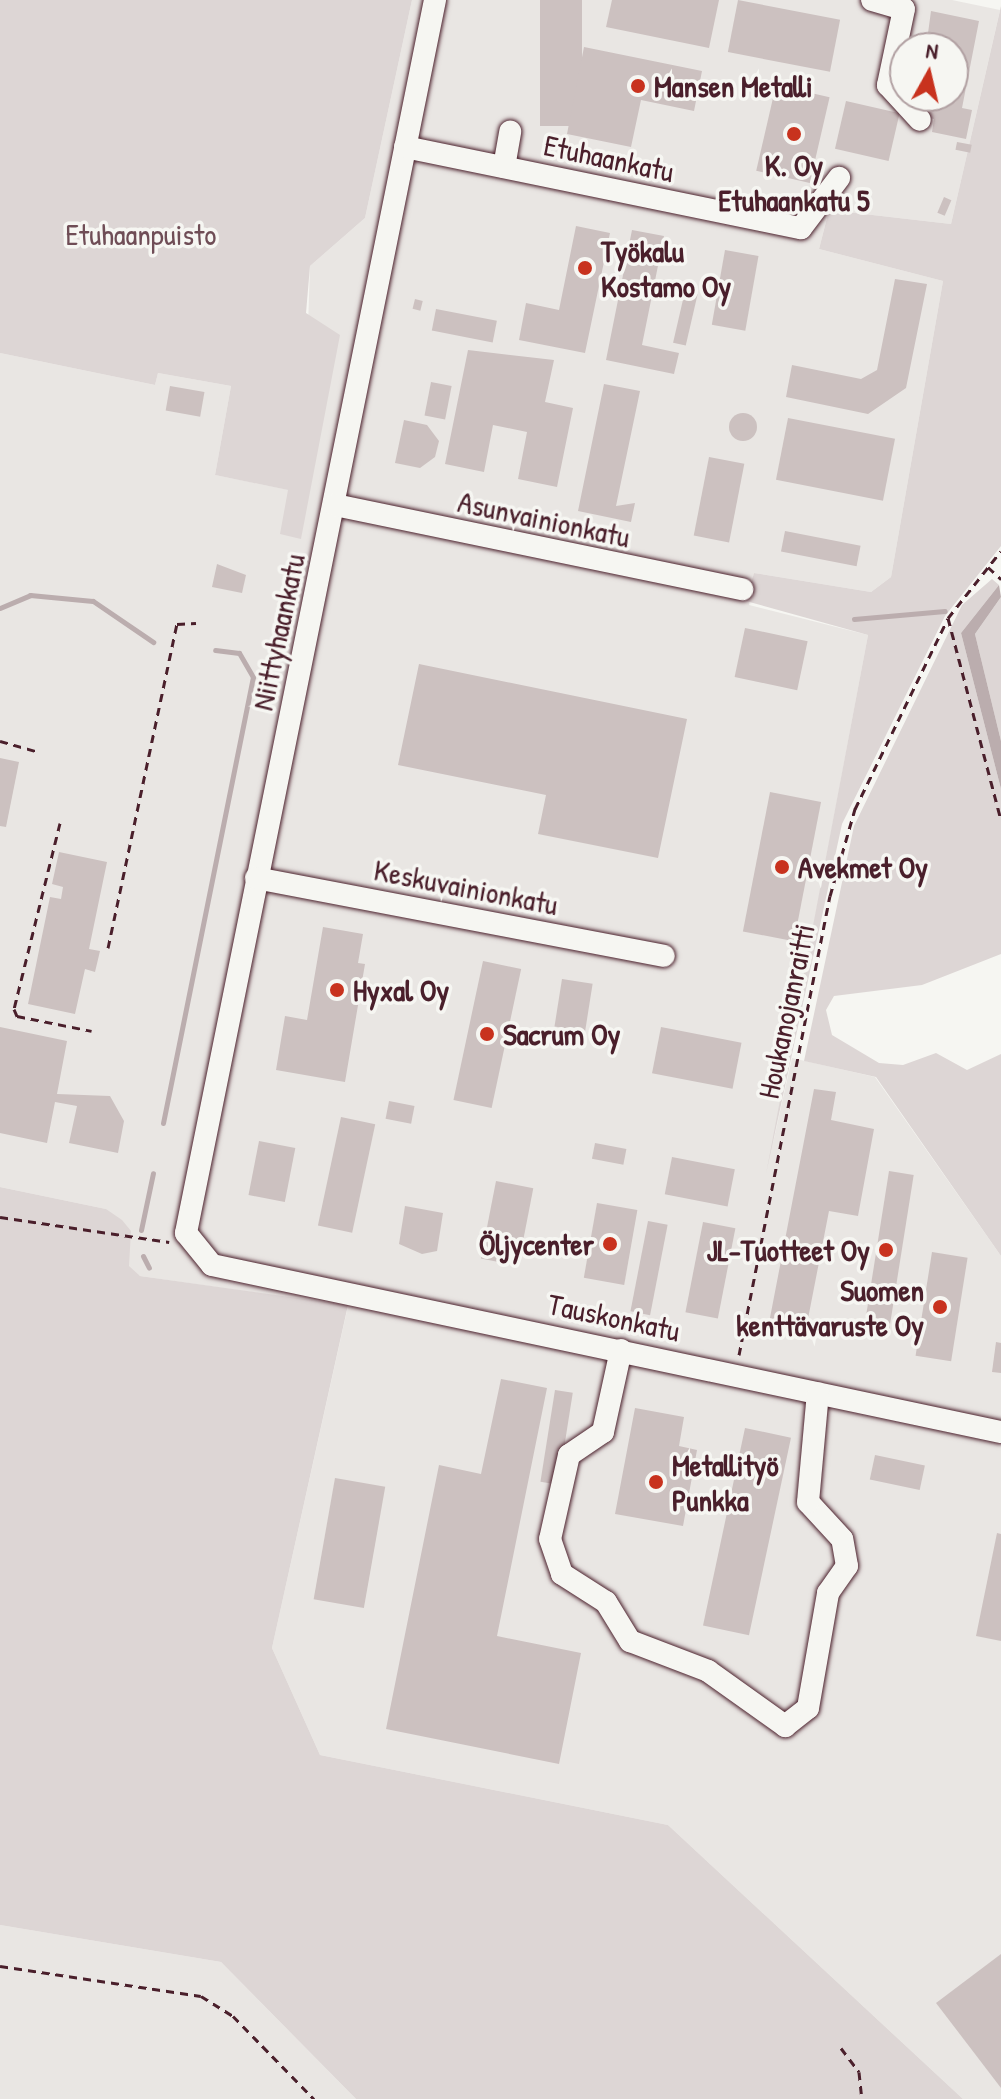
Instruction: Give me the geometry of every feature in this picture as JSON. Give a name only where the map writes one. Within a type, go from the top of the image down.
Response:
[{"type":"street","name":"Niittyhaankatu","points":[[189,1239],[187,1218],[335,505],[435,0]]},
{"type":"street","points":[[872,0],[904,9],[888,85],[920,120]]},
{"type":"street","points":[[504,167],[510,132]]},
{"type":"street","name":"Etuhaankatu","points":[[405,147],[801,228],[839,178]]},
{"type":"street","name":"Asunvainionkatu","points":[[335,505],[742,589]]},
{"type":"street","name":"Keskuvainionkatu","points":[[256,878],[664,956]]},
{"type":"street","name":"Tauskonkatu","points":[[189,1239],[212,1265],[1001,1432]]},
{"type":"street","points":[[621,1350],[603,1432],[569,1455],[550,1539],[562,1574],[606,1602],[630,1641],[708,1671],[785,1726],[808,1708],[828,1593],[847,1566],[842,1539],[808,1502],[818,1393]]},
{"type":"path","name":"Houkanojanraitti","points":[[736,1375],[839,859],[855,809],[948,618],[1001,551]]},
{"type":"path","points":[[988,567],[1001,579]]},
{"type":"path","points":[[948,618],[1001,820]]},
{"type":"path","points":[[108,948],[177,624],[196,623]]},
{"type":"path","points":[[0,741],[39,752]]},
{"type":"path","points":[[60,823],[14,1009],[92,1031]]},
{"type":"path","points":[[0,1217],[153,1244],[189,1239]]},
{"type":"path","points":[[0,1966],[201,1996],[233,2016],[314,2099]]},
{"type":"path","points":[[841,2048],[859,2072],[862,2099]]},
{"type":"shaded area","points":[[412,0],[952,0],[1000,10],[951,224],[829,210],[819,249],[943,281],[891,577],[871,592],[754,573],[749,605],[868,635],[772,1147],[792,1058],[875,1077],[1001,1256],[1001,2099],[963,2099],[668,1825],[320,1755],[272,1648],[348,1306],[140,1276],[131,1272],[106,1209],[0,1187],[0,353],[155,385],[158,373],[231,386],[215,475],[289,490],[301,539],[310,266],[365,218]]},
{"type":"shaded area","points":[[999,585],[1001,597],[975,634],[1001,741],[1001,789],[961,633]]},
{"type":"shaded area","points":[[0,1925],[221,1962],[356,2099],[0,2099]]},
{"type":"green space","name":"Etuhaanpuisto","points":[[0,0],[412,0],[365,218],[310,266],[306,313],[340,335],[301,539],[280,534],[288,490],[215,475],[231,386],[158,373],[155,385],[0,353]]},
{"type":"green space","points":[[1001,6],[1001,546],[945,616],[842,824],[766,1174],[868,635],[746,601],[754,573],[871,592],[891,577],[943,281],[819,249],[829,210],[951,224]]},
{"type":"green space","points":[[992,579],[999,585],[961,633],[1001,789],[1001,954],[922,985],[834,996],[826,1010],[832,1035],[879,1063],[903,1065],[936,1053],[967,1070],[1001,1054],[1001,1256],[876,1077],[804,1061],[854,826],[962,605]]},
{"type":"green space","points":[[1001,597],[1001,741],[975,634]]},
{"type":"green space","points":[[0,1187],[106,1209],[131,1231],[129,1266],[140,1276],[348,1305],[272,1648],[320,1755],[668,1825],[963,2099],[356,2099],[221,1962],[0,1925]]},
{"type":"building","points":[[540,0],[582,0],[582,126],[540,126]]},
{"type":"building","points":[[612,0],[719,0],[709,48],[606,27]]},
{"type":"building","points":[[738,0],[840,20],[830,72],[728,52]]},
{"type":"building","points":[[931,11],[979,21],[969,72],[969,32],[928,32]]},
{"type":"building","name":"Mansen Metalli","points":[[584,47],[702,71],[694,111],[641,100],[631,147],[567,134]]},
{"type":"building","name":"K. Oy Etuhaankatu 5","points":[[776,85],[830,97],[810,183],[756,171]]},
{"type":"building","points":[[846,101],[900,113],[889,161],[835,149]]},
{"type":"building","points":[[972,110],[966,139],[932,132],[934,119],[921,116],[922,112]]},
{"type":"building","points":[[957,142],[972,145],[970,153],[955,150]]},
{"type":"building","points":[[944,197],[951,200],[945,216],[937,213]]},
{"type":"building","name":"Työkalu Kostamo Oy","points":[[576,226],[610,233],[585,353],[519,340],[526,303],[559,310]]},
{"type":"building","points":[[632,230],[664,236],[642,345],[679,353],[674,374],[606,360]]},
{"type":"building","points":[[725,250],[758,256],[745,331],[712,325]]},
{"type":"building","points":[[895,279],[927,284],[906,388],[868,414],[786,397],[792,365],[861,379],[877,370]]},
{"type":"building","points":[[685,291],[698,294],[686,346],[673,343]]},
{"type":"building","points":[[415,299],[423,301],[420,311],[413,309]]},
{"type":"building","points":[[436,309],[497,321],[493,342],[432,331]]},
{"type":"building","points":[[468,350],[554,360],[545,402],[573,408],[557,487],[518,479],[527,432],[493,425],[484,472],[445,464]]},
{"type":"building","points":[[431,382],[452,386],[445,419],[425,415]]},
{"type":"building","points":[[604,384],[640,391],[616,506],[635,503],[631,522],[578,511]]},
{"type":"building","points":[[170,386],[204,392],[200,417],[166,411]]},
{"type":"building","points":[[743,413],[753,417],[757,427],[753,437],[743,441],[733,437],[729,427],[733,417]]},
{"type":"building","points":[[788,418],[895,439],[883,501],[776,480]]},
{"type":"building","points":[[404,420],[427,425],[439,441],[435,457],[420,468],[395,463]]},
{"type":"building","points":[[709,457],[744,464],[729,542],[694,536]]},
{"type":"building","points":[[785,531],[861,546],[857,566],[781,552]]},
{"type":"building","points":[[217,564],[246,575],[242,593],[212,587]]},
{"type":"building","points":[[745,628],[808,641],[797,690],[735,677]]},
{"type":"building","points":[[419,664],[687,719],[658,858],[538,834],[546,795],[398,765]]},
{"type":"building","points":[[0,758],[19,762],[6,827],[0,826]]},
{"type":"building","name":"Avekmet Oy","points":[[770,792],[821,802],[794,941],[743,931]]},
{"type":"building","points":[[59,852],[107,862],[89,949],[100,951],[95,972],[85,969],[75,1014],[28,1004],[50,897],[61,899],[63,887],[52,884]]},
{"type":"building","name":"Hyxal Oy","points":[[323,927],[363,934],[358,963],[365,964],[345,1082],[276,1070],[285,1016],[307,1020]]},
{"type":"building","name":"Sacrum Oy","points":[[483,961],[521,969],[492,1108],[453,1100]]},
{"type":"building","points":[[562,979],[593,984],[585,1031],[554,1026]]},
{"type":"building","points":[[0,1027],[67,1041],[57,1094],[110,1096],[124,1121],[118,1153],[69,1143],[77,1106],[55,1102],[47,1143],[0,1133]]},
{"type":"building","points":[[661,1027],[741,1043],[733,1089],[652,1073]]},
{"type":"building","name":"JL-Tuotteet Oy","points":[[814,1089],[836,1092],[831,1120],[874,1129],[858,1216],[829,1211],[806,1329],[769,1323]]},
{"type":"building","points":[[389,1101],[415,1106],[411,1124],[386,1119]]},
{"type":"building","points":[[341,1117],[375,1124],[352,1233],[318,1226]]},
{"type":"building","points":[[259,1141],[295,1148],[285,1202],[249,1195]]},
{"type":"building","points":[[595,1143],[626,1149],[623,1165],[592,1159]]},
{"type":"building","points":[[672,1157],[735,1169],[728,1207],[665,1194]]},
{"type":"building","name":"JL-Tuotteet Oy","points":[[889,1171],[914,1175],[889,1330],[864,1326]]},
{"type":"building","points":[[496,1181],[533,1188],[518,1266],[481,1259]]},
{"type":"building","name":"Öljycenter","points":[[597,1203],[637,1210],[624,1285],[584,1278]]},
{"type":"building","points":[[405,1206],[443,1213],[437,1251],[422,1254],[399,1244]]},
{"type":"building","points":[[648,1221],[668,1225],[650,1315],[630,1311]]},
{"type":"building","points":[[703,1222],[735,1228],[718,1319],[685,1312]]},
{"type":"building","name":"Suomen kenttävaruste Oy","points":[[932,1252],[968,1258],[951,1361],[916,1356]]},
{"type":"building","points":[[996,1342],[1001,1343],[1001,1373],[992,1372]]},
{"type":"building","points":[[501,1379],[547,1388],[497,1636],[581,1653],[559,1764],[386,1729],[439,1465],[481,1474]]},
{"type":"building","points":[[555,1390],[573,1393],[558,1485],[540,1482]]},
{"type":"building","name":"Metallityö Punkka","points":[[635,1408],[684,1417],[679,1446],[697,1450],[683,1526],[615,1514]]},
{"type":"building","points":[[745,1428],[791,1438],[749,1635],[703,1626]]},
{"type":"building","points":[[875,1455],[925,1466],[920,1490],[870,1479]]},
{"type":"building","points":[[335,1478],[385,1487],[364,1608],[314,1599]]},
{"type":"building","points":[[997,1533],[1001,1534],[1001,1641],[976,1636]]},
{"type":"building","points":[[1001,1954],[1001,2088],[936,2003]]},
{"type":"waterway","points":[[0,608],[30,595],[93,601],[153,642]]},
{"type":"waterway","points":[[854,619],[945,611]]},
{"type":"waterway","points":[[163,1123],[253,677],[239,653],[215,650]]},
{"type":"waterway","points":[[141,1230],[153,1173]]},
{"type":"waterway","points":[[143,1256],[149,1268]]},
{"type":"place","name":"Mansen Metalli","points":[[638,86]]},
{"type":"place","name":"K. Oy Etuhaankatu 5","points":[[794,134]]},
{"type":"place","name":"Työkalu Kostamo Oy","points":[[585,268]]},
{"type":"place","name":"Avekmet Oy","points":[[782,867]]},
{"type":"place","name":"Hyxal Oy","points":[[337,990]]},
{"type":"place","name":"Sacrum Oy","points":[[487,1034]]},
{"type":"place","name":"Öljycenter","points":[[610,1244]]},
{"type":"place","name":"JL-Tuotteet Oy","points":[[886,1250]]},
{"type":"place","name":"Suomen kenttävaruste Oy","points":[[940,1307]]},
{"type":"place","name":"Metallityö Punkka","points":[[656,1482]]}]
